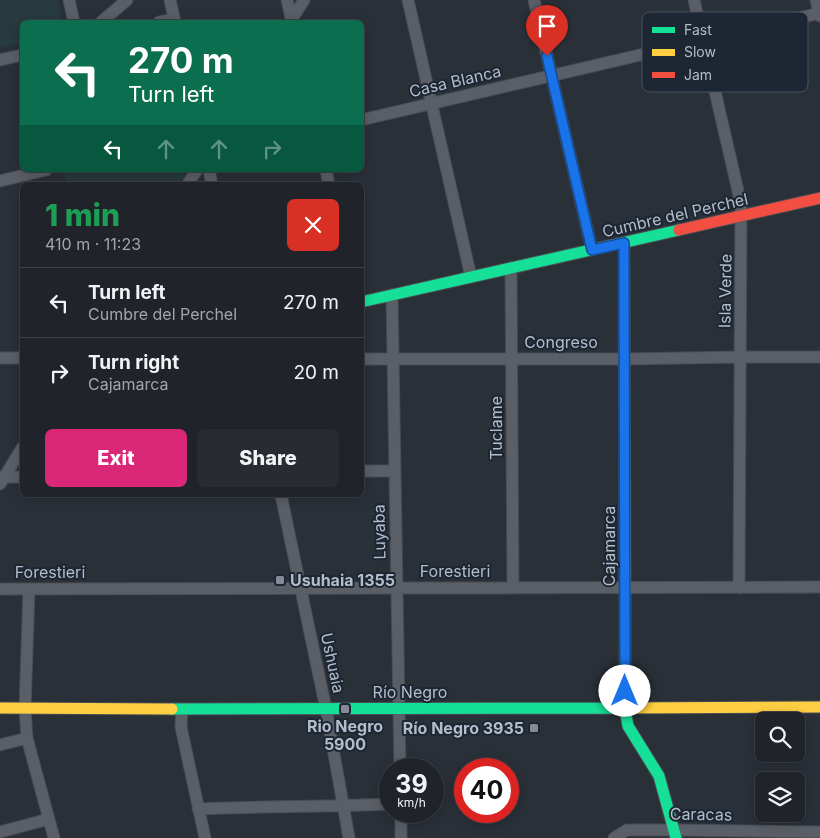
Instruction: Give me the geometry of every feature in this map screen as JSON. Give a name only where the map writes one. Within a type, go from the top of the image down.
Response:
[{"type":"street","points":[[68,0],[73,20]]},
{"type":"street","points":[[103,20],[127,0]]},
{"type":"street","points":[[170,0],[175,20]]},
{"type":"street","points":[[287,0],[291,20]]},
{"type":"street","points":[[292,20],[304,0]]},
{"type":"street","points":[[408,0],[471,278]]},
{"type":"street","points":[[534,0],[592,250]]},
{"type":"street","points":[[816,0],[820,14]]},
{"type":"street","name":"Casa Blanca","points":[[364,119],[642,54]]},
{"type":"street","points":[[0,60],[20,55]]},
{"type":"street","name":"Isla Verde","points":[[715,92],[741,204],[742,216],[739,588]]},
{"type":"street","points":[[1,177],[33,172]]},
{"type":"street","name":"Cumbre del Perchel","points":[[364,301],[820,198]]},
{"type":"street","name":"Cajamarca","points":[[624,243],[625,709],[628,726],[659,776],[675,834]]},
{"type":"street","name":"Tuclame","points":[[511,268],[513,588]]},
{"type":"street","name":"Luyaba","points":[[392,295],[400,758]]},
{"type":"street","name":"Congreso","points":[[364,358],[625,359],[820,357]]},
{"type":"street","points":[[0,358],[20,358]]},
{"type":"street","points":[[1,479],[20,451]]},
{"type":"street","points":[[364,471],[395,471]]},
{"type":"street","points":[[1,479],[20,477]]},
{"type":"street","name":"Ushuaia","points":[[281,497],[326,709],[349,838]]},
{"type":"street","name":"Forestieri","points":[[0,588],[820,587]]},
{"type":"street","points":[[29,589],[25,709],[27,738],[54,838]]},
{"type":"street","name":"Río Negro","points":[[0,708],[625,709],[820,707]]},
{"type":"street","points":[[182,709],[181,727],[205,838]]},
{"type":"street","points":[[0,745],[27,738]]},
{"type":"street","points":[[198,809],[257,806],[379,804]]},
{"type":"street","points":[[0,832],[49,819]]},
{"type":"street","points":[[401,823],[401,838]]},
{"type":"street","name":"Caracas","points":[[614,838],[627,830],[675,834],[820,832]]},
{"type":"green space","points":[[0,0],[58,0],[63,20],[20,20],[20,43],[0,48]]},
{"type":"green space","points":[[72,172],[187,172],[180,182],[66,182],[64,174]]},
{"type":"traffic: fast","points":[[364,301],[679,230]]},
{"type":"traffic: fast","points":[[625,591],[625,709],[628,726],[659,776],[676,838]]},
{"type":"traffic: fast","points":[[172,709],[627,708]]},
{"type":"traffic: slow","points":[[624,243],[625,591]]},
{"type":"traffic: slow","points":[[627,708],[820,707]]},
{"type":"traffic: slow","points":[[0,708],[172,709]]},
{"type":"traffic: jam","points":[[679,230],[820,198]]},
{"type":"place","name":"Usuhaia 1355","points":[[280,580]]},
{"type":"place","name":"Rio Negro 5900","points":[[345,709]]},
{"type":"place","name":"Río Negro 3935","points":[[534,728]]},
{"type":"route","points":[[547,56],[592,250],[624,243],[625,691]]}]
